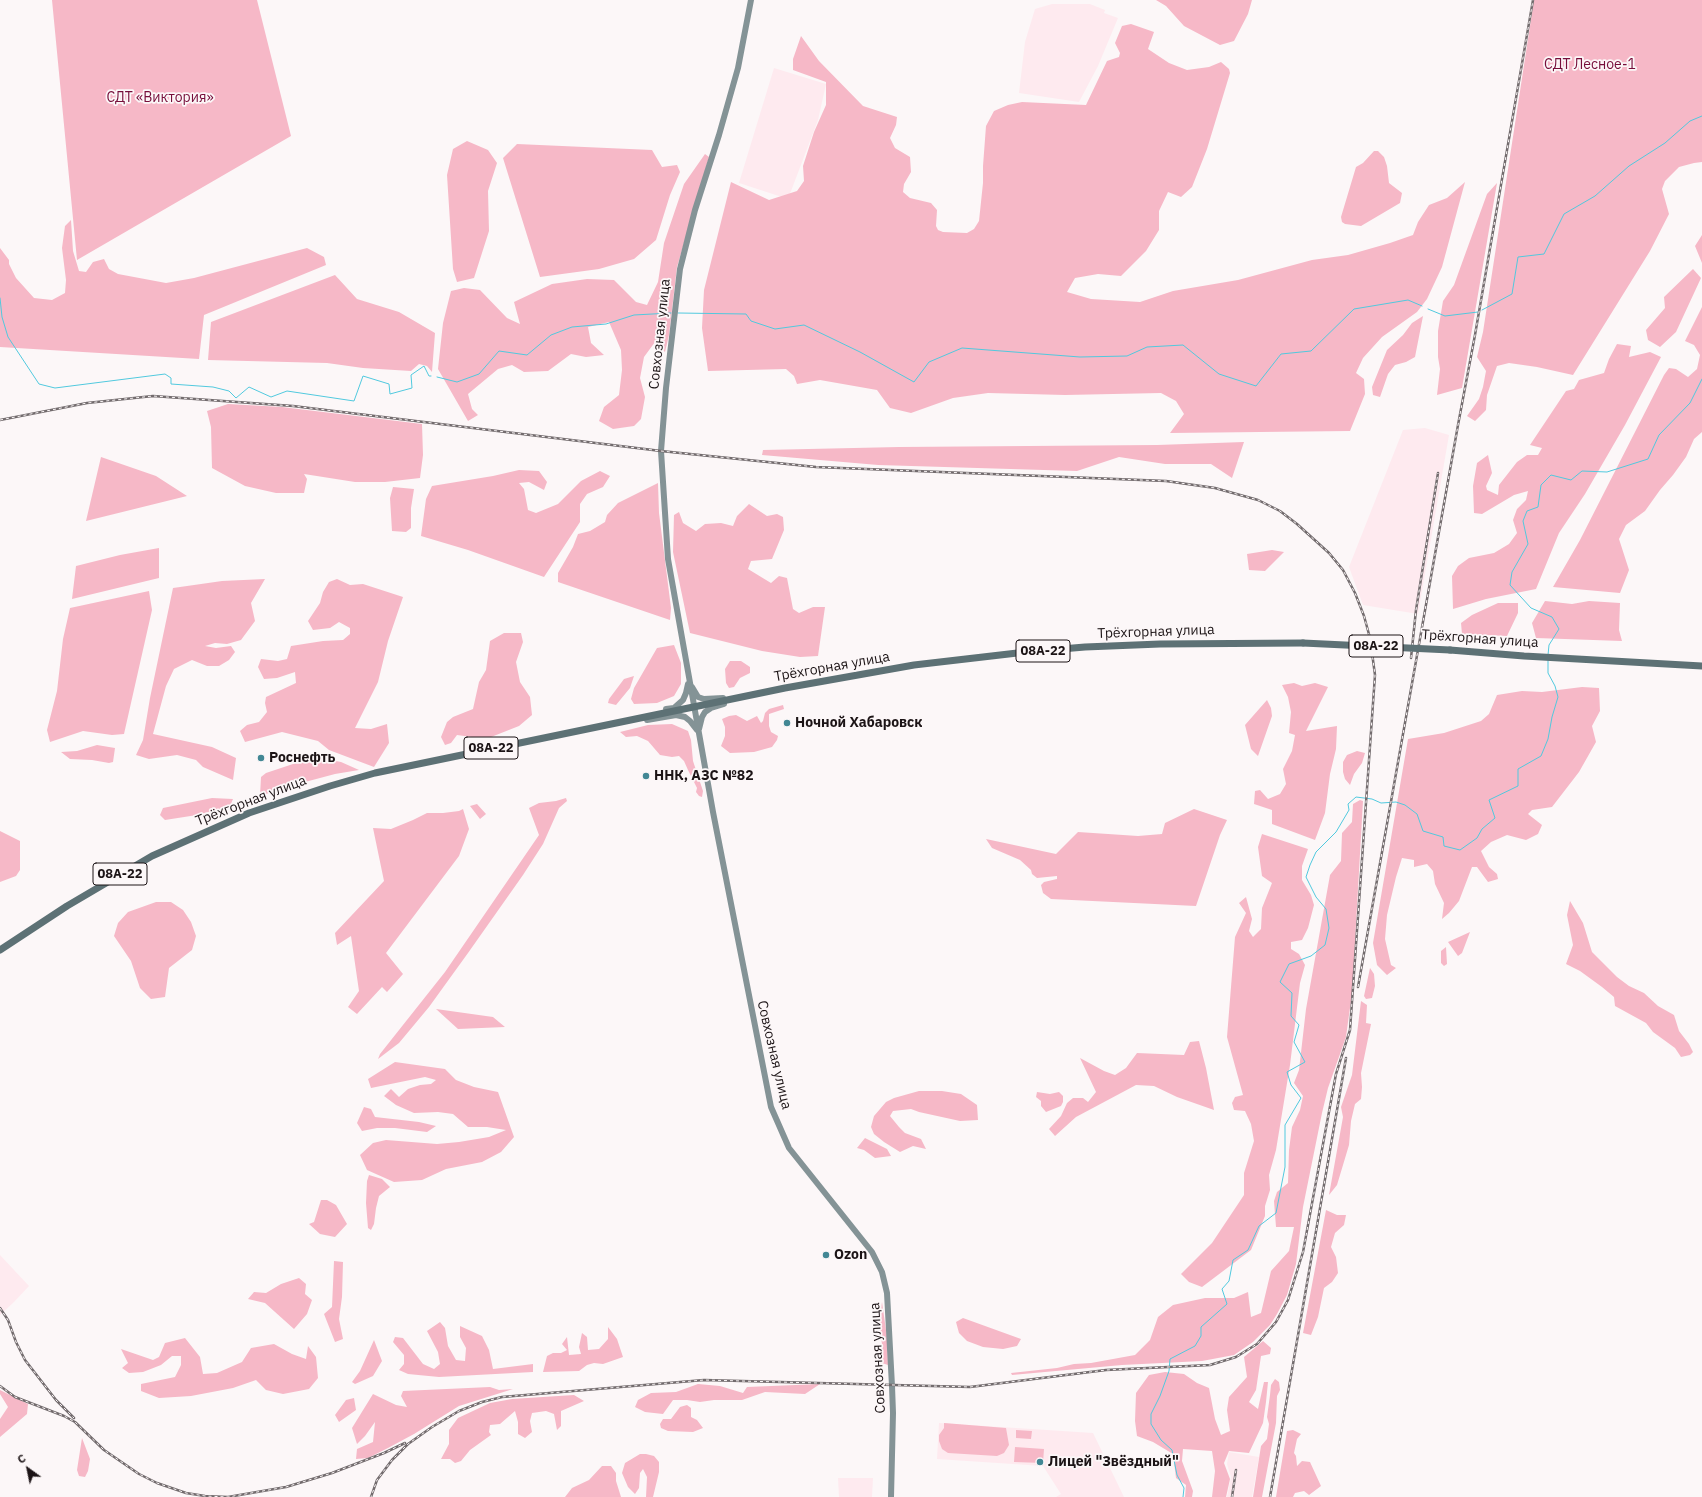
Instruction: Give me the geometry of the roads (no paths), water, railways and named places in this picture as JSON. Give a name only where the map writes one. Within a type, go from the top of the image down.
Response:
[{"type":"highway","name":"Трёхгорная улица","points":[[0,950],[67,906],[152,856],[249,814],[323,788],[375,773],[616,722],[785,688],[914,665],[1026,652],[1160,644],[1303,643],[1450,650],[1524,656],[1702,666]]},
{"type":"main road","name":"Совхозная улица","points":[[751,0],[738,68],[719,135],[695,210],[680,269],[666,388],[661,451],[668,559],[694,707],[771,1107],[790,1148],[872,1252],[882,1272],[887,1294],[892,1391],[891,1497]]},
{"type":"main road","points":[[689,678],[694,692],[698,697],[704,699],[785,688]]},
{"type":"main road","points":[[616,722],[630,716],[674,708],[679,704],[686,693],[689,678]]},
{"type":"main road","points":[[699,732],[702,717],[711,708],[772,693],[785,688]]},
{"type":"main road","points":[[616,722],[631,722],[676,715],[685,717],[699,732]]},
{"type":"waterway","points":[[1482,310],[1512,294],[1518,257],[1544,254],[1564,214],[1595,196],[1629,166],[1665,143],[1690,121],[1702,116]]},
{"type":"waterway","points":[[0,298],[2,317],[8,337],[39,384],[55,388],[165,374],[171,378],[171,384],[213,387],[229,391],[236,398],[249,387],[271,397],[287,391],[354,401],[363,376],[389,384],[390,394],[412,388],[411,375],[424,366],[429,376],[431,376]]},
{"type":"waterway","points":[[678,313],[746,314],[751,321],[775,329],[804,325],[860,352],[914,382],[929,362],[962,348],[1080,357],[1127,356],[1147,347],[1183,345],[1219,374],[1256,386],[1281,354],[1311,351],[1354,309],[1408,300],[1422,306]]},
{"type":"waterway","points":[[1428,309],[1445,316],[1478,312]]},
{"type":"waterway","points":[[437,377],[457,382],[479,374],[499,351],[527,355],[551,335],[572,327],[606,324],[634,315],[671,313]]},
{"type":"waterway","points":[[1548,655],[1549,645],[1559,629],[1552,617],[1531,608],[1510,585],[1512,572],[1528,544],[1523,521],[1527,511],[1538,507],[1541,485],[1551,475],[1571,480],[1582,471],[1607,472],[1648,459],[1659,435],[1690,403],[1702,379]]},
{"type":"waterway","points":[[1183,1497],[1184,1488],[1177,1475],[1172,1450],[1161,1440],[1151,1424],[1151,1414],[1160,1396],[1169,1371],[1170,1359],[1195,1346],[1201,1336],[1201,1327],[1227,1304],[1222,1289],[1229,1281],[1233,1260],[1248,1250],[1259,1226],[1276,1213],[1285,1167],[1285,1125],[1301,1098],[1291,1085],[1287,1072],[1305,1062],[1294,1042],[1299,1025],[1291,1016],[1292,993],[1280,982],[1289,964],[1311,956],[1325,945],[1329,928],[1326,909],[1316,897],[1306,877],[1310,865],[1316,852],[1336,832],[1349,810],[1348,804],[1356,797],[1372,799],[1381,803],[1396,802],[1405,805],[1417,814],[1423,831],[1443,837],[1444,846],[1460,850],[1477,838],[1482,829],[1495,818],[1489,800],[1518,786],[1518,769],[1541,756],[1548,739],[1552,717],[1558,697],[1555,686],[1548,673],[1548,660]]},
{"type":"railway","points":[[1358,987],[1475,335],[1533,0]]},
{"type":"railway","points":[[0,420],[87,403],[153,396],[293,406],[661,451],[816,467],[1166,481],[1215,488],[1258,500],[1280,511],[1297,524],[1329,553],[1343,570],[1355,593],[1364,616],[1370,638],[1375,675],[1350,1030],[1336,1074],[1303,1252],[1288,1300],[1276,1322],[1257,1344],[1236,1357],[1210,1365],[1106,1370],[970,1387],[704,1380],[502,1397],[482,1402],[459,1411],[432,1427],[408,1444],[392,1460],[377,1480],[371,1497]]},
{"type":"railway","points":[[1411,658],[1416,610],[1438,473]]},
{"type":"railway","points":[[1270,1497],[1346,1058]]},
{"type":"railway","points":[[0,1308],[8,1320],[16,1342],[25,1360],[56,1400],[74,1418]]},
{"type":"railway","points":[[0,1386],[15,1397],[64,1416],[75,1422],[104,1450],[139,1474],[157,1483],[186,1493],[205,1496],[228,1497],[286,1487],[332,1473],[384,1453],[405,1443]]},
{"type":"railway","points":[[1232,1497],[1236,1470]]},
{"type":"place","name":"Ночной Хабаровск","points":[[787,723]]},
{"type":"place","name":"Роснефть","points":[[261,758]]},
{"type":"place","name":"ННК, АЗС №82","points":[[646,776]]},
{"type":"place","name":"Ozon","points":[[826,1255]]},
{"type":"place","name":"Лицей \"Звёздный\"","points":[[1040,1462]]},
{"type":"park label","name":"СДТ Лесное-1","points":[[1590,65]]},
{"type":"park label","name":"СДТ «Виктория»","points":[[160,98]]}]
